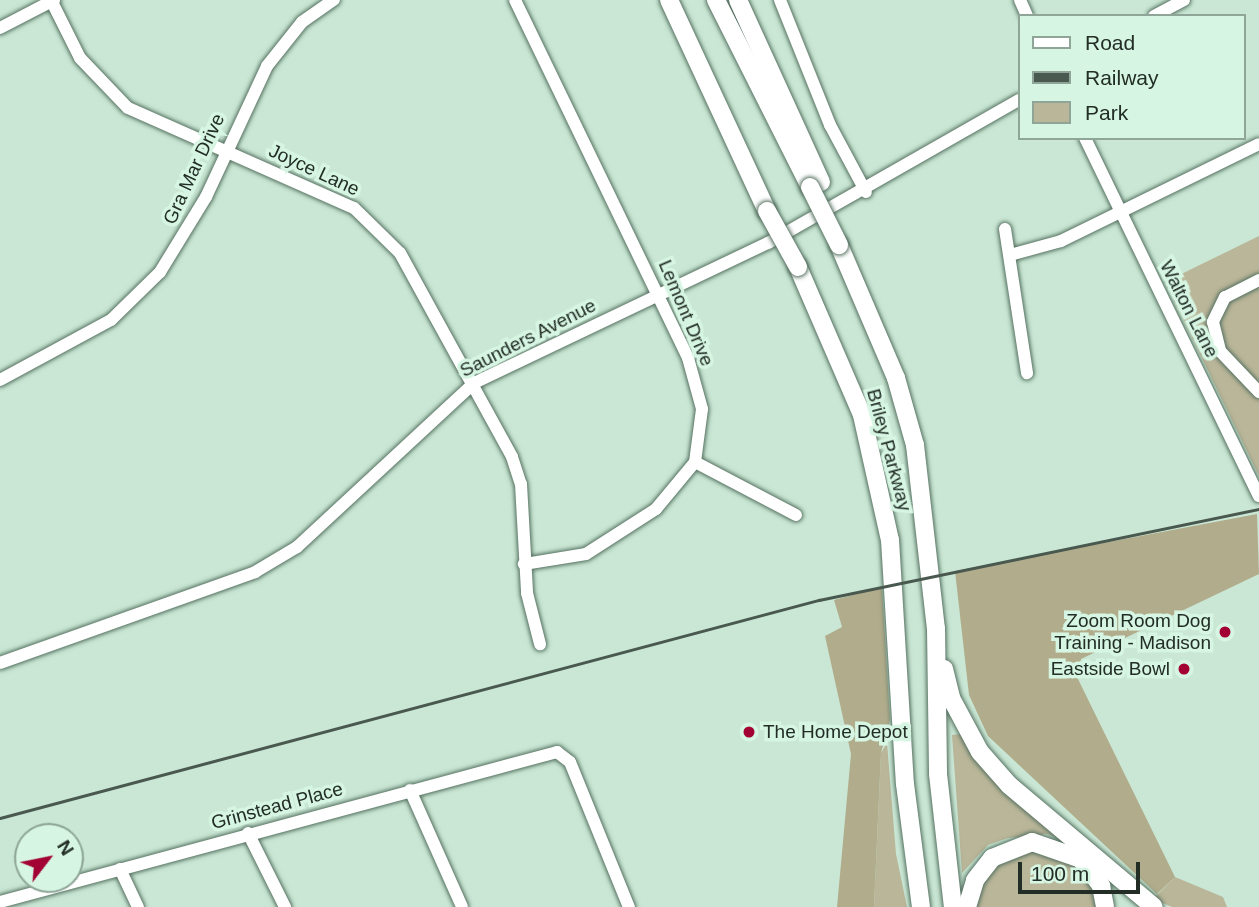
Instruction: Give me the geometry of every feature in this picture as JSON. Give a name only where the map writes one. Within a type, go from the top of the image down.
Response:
[{"type":"highway","name":"Briley Parkway","points":[[669,0],[767,211],[798,267],[862,415],[890,540],[905,784],[921,907]]},
{"type":"highway","points":[[716,0],[816,185]]},
{"type":"highway","points":[[738,0],[816,185]]},
{"type":"highway","name":"Briley Parkway","points":[[816,185],[844,242],[896,378],[915,445],[936,628],[937,774],[953,907]]},
{"type":"highway","points":[[936,628],[951,698],[980,752],[1116,876],[1154,907]]},
{"type":"highway","points":[[967,907],[982,868],[1004,850],[1032,842],[1081,859],[1101,886],[1105,907]]},
{"type":"highway","points":[[1116,876],[1129,907]]},
{"type":"street","name":"Gra Mar Drive","points":[[0,380],[74,345],[135,299],[185,237],[267,66],[302,22],[334,0]]},
{"type":"street","name":"Lemont Drive","points":[[515,0],[658,292],[702,409],[695,462]]},
{"type":"street","points":[[780,0],[830,125],[866,192]]},
{"type":"street","points":[[1158,14],[1184,0]]},
{"type":"street","name":"Joyce Lane","points":[[52,1],[105,90],[161,125],[320,190],[380,230],[419,279],[474,383],[521,484],[524,564],[540,644]]},
{"type":"street","points":[[0,28],[52,1]]},
{"type":"street","name":"Saunders Avenue","points":[[0,663],[115,617],[224,588],[297,547],[474,383],[866,192],[1018,101]]},
{"type":"street","name":"Walton Lane","points":[[1086,140],[1119,213],[1259,496]]},
{"type":"street","points":[[1010,255],[1041,249],[1259,144]]},
{"type":"street","points":[[1005,229],[1027,373]]},
{"type":"street","points":[[1259,280],[1233,290],[1213,321],[1220,351],[1259,392]]},
{"type":"street","points":[[524,564],[586,554],[620,537],[656,509],[695,462],[796,515]]},
{"type":"street","name":"Grinstead Place","points":[[0,902],[410,790],[564,755],[629,907]]},
{"type":"street","points":[[410,790],[462,907]]},
{"type":"street","points":[[248,833],[285,907]]},
{"type":"street","points":[[120,869],[138,907]]},
{"type":"green space","points":[[1259,236],[1259,476],[1165,282]]},
{"type":"green space","points":[[963,734],[1070,841],[1047,834],[1008,838],[988,845],[962,873],[952,735]]},
{"type":"green space","points":[[887,743],[896,854],[907,907],[874,907],[881,753]]},
{"type":"green space","points":[[1031,847],[1085,870],[1100,907],[972,907],[995,862]]},
{"type":"green space","points":[[1175,877],[1223,897],[1227,907],[1172,907],[1153,899]]},
{"type":"shaded area","points":[[1257,514],[1259,574],[1081,659],[1077,677],[1175,877],[1157,894],[988,736],[969,695],[955,571]]},
{"type":"shaded area","points":[[882,587],[890,720],[881,753],[874,907],[837,907],[851,754],[825,636],[842,627],[834,600]]},
{"type":"railway","points":[[0,818],[819,600],[1259,509]]},
{"type":"place","name":"Zoom Room Dog Training - Madison","points":[[1225,632]]},
{"type":"place","name":"Eastside Bowl","points":[[1184,669]]},
{"type":"place","name":"The Home Depot","points":[[749,732]]}]
